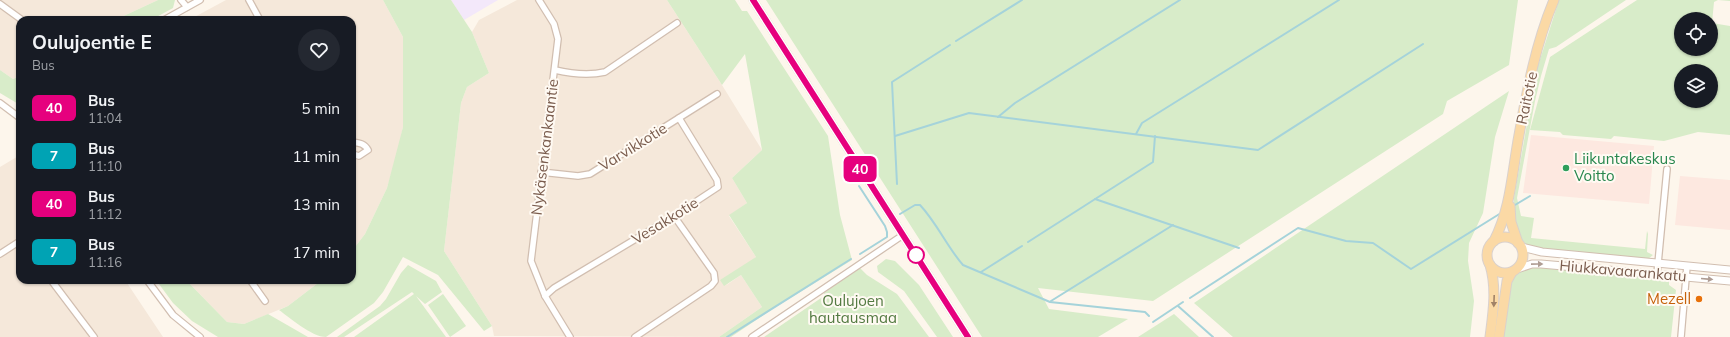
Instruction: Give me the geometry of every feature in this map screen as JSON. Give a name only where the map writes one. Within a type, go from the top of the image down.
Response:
[{"type":"main road","name":"Raitotie","points":[[1494,241],[1503,222],[1510,197],[1518,136],[1532,71],[1554,0]]},
{"type":"main road","name":"Raitotie","points":[[1510,197],[1511,222],[1519,245]]},
{"type":"main road","points":[[1490,337],[1494,304],[1494,280],[1487,252],[1494,241],[1506,237],[1519,245],[1523,251],[1522,261],[1507,281],[1499,337]]},
{"type":"main road","points":[[1490,265],[1497,272],[1502,273],[1515,270]]},
{"type":"street","points":[[181,0],[187,7]]},
{"type":"street","points":[[171,16],[200,0]]},
{"type":"street","points":[[249,0],[258,16]]},
{"type":"street","name":"Nykäsenkankaantie","points":[[539,0],[554,24],[558,39],[531,262],[545,296],[570,337]]},
{"type":"street","points":[[753,0],[968,337]]},
{"type":"street","points":[[0,4],[16,16]]},
{"type":"street","points":[[555,70],[581,74],[605,72],[677,24]]},
{"type":"street","name":"Varvikkotie","points":[[541,172],[578,176],[590,174],[717,94]]},
{"type":"street","points":[[0,103],[16,115]]},
{"type":"street","name":"Vesakkotie","points":[[545,296],[554,288],[674,216],[718,187],[717,180],[679,118]]},
{"type":"street","points":[[356,142],[365,146],[368,150],[359,156],[356,155]]},
{"type":"street","points":[[1657,274],[1667,169]]},
{"type":"street","points":[[635,337],[712,286],[715,281],[714,273],[674,216]]},
{"type":"street","points":[[752,337],[903,235]]},
{"type":"street","points":[[0,254],[16,244]]},
{"type":"street","name":"Hiukkavaarankatu","points":[[1519,245],[1542,252],[1730,270]]},
{"type":"street","name":"Hiukkavaarankatu","points":[[1515,270],[1532,264],[1541,264],[1730,281]]},
{"type":"street","points":[[1681,337],[1687,266]]},
{"type":"street","points":[[54,284],[94,337]]},
{"type":"street","points":[[150,284],[173,315],[200,337]]},
{"type":"street","points":[[253,284],[265,301]]},
{"type":"shaded area","points":[[0,0],[158,0],[124,16],[16,16],[16,78],[13,79],[0,70]]},
{"type":"shaded area","points":[[226,0],[383,0],[403,37],[403,127],[397,155],[387,188],[365,234],[356,246],[356,16],[196,16]]},
{"type":"shaded area","points":[[451,0],[498,0],[464,20]]},
{"type":"shaded area","points":[[517,0],[667,0],[762,150],[732,178],[747,203],[729,216],[756,257],[725,286],[741,275],[762,307],[719,337],[494,336],[492,326],[444,251],[461,103],[467,87],[489,73],[472,32],[479,20]]},
{"type":"shaded area","points":[[1531,135],[1654,146],[1649,204],[1523,193]]},
{"type":"shaded area","points":[[16,157],[16,284],[128,284],[163,337],[0,337],[0,167]]},
{"type":"shaded area","points":[[1680,176],[1730,180],[1730,230],[1675,225]]},
{"type":"shaded area","points":[[190,284],[317,284],[288,306],[244,324],[227,322]]},
{"type":"green space","points":[[158,0],[175,0],[173,8],[158,16],[124,16]]},
{"type":"green space","points":[[383,0],[451,0],[472,32],[489,73],[467,87],[461,103],[444,251],[492,326],[484,331],[438,275],[403,257],[383,292],[374,303],[326,337],[320,336],[308,331],[279,310],[288,306],[317,284],[356,284],[356,246],[365,234],[387,188],[403,127],[403,37]]},
{"type":"green space","points":[[667,0],[735,0],[742,11],[747,11],[828,136],[840,215],[852,260],[771,310],[731,337],[719,337],[762,307],[741,275],[724,286],[720,280],[756,257],[729,215],[747,203],[732,178],[762,150],[745,54],[722,85]]},
{"type":"green space","points":[[766,0],[1518,0],[1509,65],[1447,101],[1443,114],[1153,301],[1038,288],[1049,309],[1128,319],[1098,337],[982,337]]},
{"type":"green space","points":[[1559,0],[1626,0],[1556,47],[1549,49],[1535,101],[1517,198],[1521,216],[1534,218],[1531,238],[1645,249],[1647,231],[1647,252],[1653,255],[1648,259],[1544,250],[1522,243],[1513,216],[1514,198],[1536,72]]},
{"type":"green space","points":[[1637,0],[1718,0],[1714,2],[1713,12],[1674,12],[1674,56],[1718,56],[1718,24],[1730,26],[1730,135],[1698,132],[1664,141],[1614,136],[1611,139],[1563,135],[1560,132],[1530,130],[1550,57]]},
{"type":"green space","points":[[0,70],[13,79],[16,78],[16,103],[0,93]]},
{"type":"green space","points":[[1509,91],[1495,137],[1483,213],[1469,243],[1468,261],[1474,301],[1470,337],[1233,337],[1194,303]]},
{"type":"green space","points":[[886,259],[895,261],[919,285],[953,337],[937,337],[904,291],[878,272],[877,266]]},
{"type":"green space","points":[[408,265],[436,281],[442,292],[425,304],[416,296],[446,337],[354,337],[414,294],[412,292],[344,337],[337,337],[380,306],[386,299],[401,273]]},
{"type":"green space","points":[[1542,266],[1669,278],[1669,285],[1676,290],[1671,337],[1502,337],[1508,291],[1514,274],[1526,268]]},
{"type":"green space","name":"Oulujoen hautausmaa","points":[[860,268],[867,275],[897,294],[929,337],[764,337],[824,296],[824,293]]},
{"type":"green space","points":[[159,284],[190,284],[227,322],[244,324],[268,314],[308,337],[218,337],[192,321],[173,303]]},
{"type":"green space","points":[[443,294],[466,326],[450,337],[428,305]]},
{"type":"green space","points":[[1174,314],[1199,337],[1138,337]]},
{"type":"waterway","points":[[956,41],[1022,0]]},
{"type":"waterway","points":[[998,117],[1015,103],[1180,0]]},
{"type":"waterway","points":[[1136,134],[1142,123],[1339,0]]},
{"type":"waterway","points":[[895,136],[969,113],[1258,150],[1423,44]]},
{"type":"waterway","points":[[897,184],[892,82],[950,45]]},
{"type":"waterway","points":[[1028,242],[1153,162],[1155,136]]},
{"type":"waterway","points":[[859,186],[885,226],[887,232],[887,237],[860,254]]},
{"type":"waterway","points":[[1515,205],[1530,196]]},
{"type":"waterway","points":[[1095,199],[1239,248]]},
{"type":"waterway","points":[[900,214],[915,205],[920,205],[932,219],[952,251],[963,265],[1050,302],[1145,312],[1149,316]]},
{"type":"waterway","points":[[1190,298],[1298,228],[1346,241],[1373,243],[1411,269],[1501,213]]},
{"type":"waterway","points":[[1051,301],[1173,225]]},
{"type":"waterway","points":[[981,272],[1022,246]]},
{"type":"waterway","points":[[727,337],[851,259]]},
{"type":"waterway","points":[[1153,322],[1183,302]]},
{"type":"waterway","points":[[1178,306],[1213,337]]},
{"type":"bus line","name":"40","points":[[753,0],[823,112],[968,337]]},
{"type":"place","name":"Liikuntakeskus Voitto","points":[[1566,168]]},
{"type":"place","name":"Mezell","points":[[1699,299]]}]
